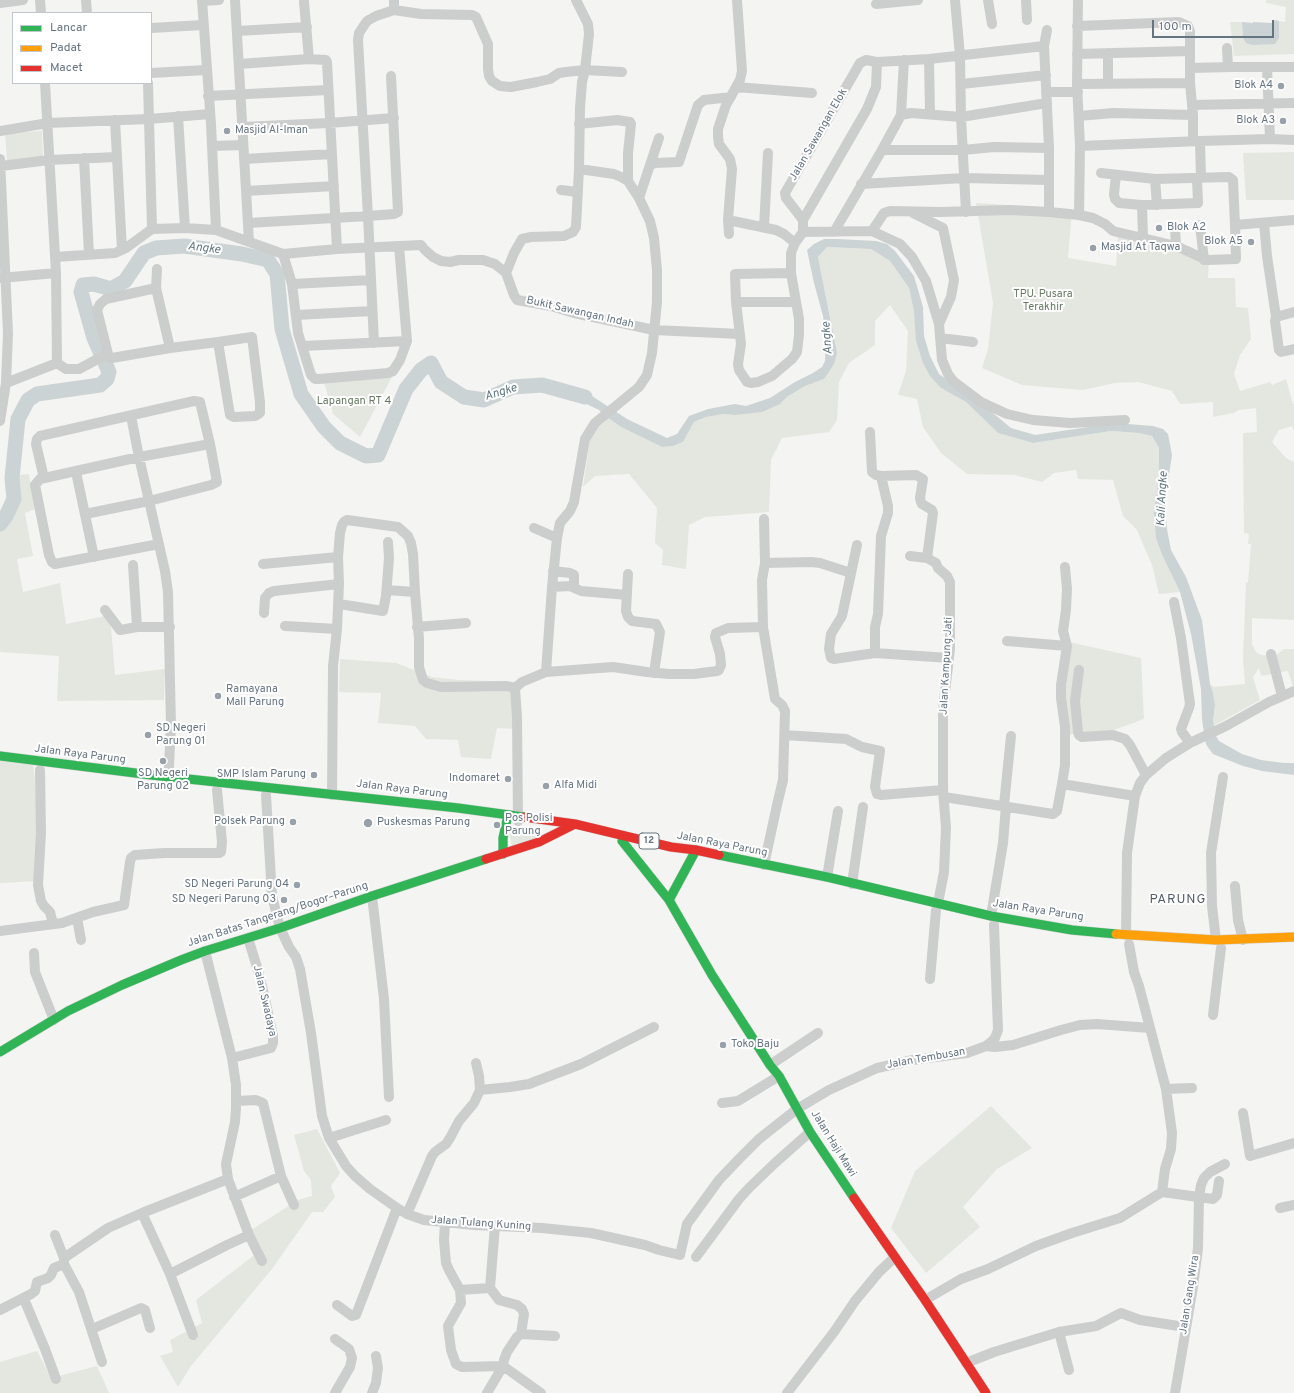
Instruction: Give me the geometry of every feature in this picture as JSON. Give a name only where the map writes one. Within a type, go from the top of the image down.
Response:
[{"type":"main road","name":"Jalan Raya Parung","points":[[0,756],[169,781],[217,790],[355,801],[510,821],[827,877],[964,914],[1080,938],[1219,944],[1251,948]]},
{"type":"main road","name":"Jalan Raya Parung","points":[[0,764],[111,779]]},
{"type":"main road","name":"Jalan Raya Parung","points":[[157,785],[169,781],[332,794],[355,801],[407,812]]},
{"type":"main road","name":"Jalan Raya Parung","points":[[510,821],[575,824],[620,834],[695,854],[937,907]]},
{"type":"main road","points":[[503,854],[503,838],[510,821]]},
{"type":"main road","name":"Jalan Batas Tangerang/Bogor–Parung","points":[[0,1052],[68,1011],[104,993],[204,951],[280,928],[372,896],[539,842],[575,824]]},
{"type":"main road","name":"Jalan Haji Mawi","points":[[622,841],[669,900],[709,970],[770,1065],[779,1076],[810,1132],[840,1180],[925,1300],[986,1393]]},
{"type":"main road","points":[[669,900],[695,854]]},
{"type":"main road","name":"Jalan Raya Parung","points":[[1219,944],[1243,940],[1294,937]]},
{"type":"street","points":[[0,3],[23,0]]},
{"type":"street","points":[[40,0],[41,12]]},
{"type":"street","points":[[86,0],[87,12]]},
{"type":"street","points":[[216,230],[202,1],[219,0]]},
{"type":"street","points":[[235,0],[248,242]]},
{"type":"street","points":[[55,257],[115,253],[122,250],[152,229],[185,228],[216,230],[283,254],[337,249],[421,245],[433,257],[450,262],[459,260],[483,260],[495,264],[506,273],[514,253],[522,239],[531,237],[564,236],[573,232],[576,227],[579,169],[579,124],[582,82],[589,40],[589,27],[576,0]]},
{"type":"street","points":[[729,234],[728,220],[732,169],[730,159],[719,144],[718,129],[726,105],[740,80],[742,71],[737,0]]},
{"type":"street","points":[[876,4],[918,0]]},
{"type":"street","points":[[955,0],[960,56],[961,117],[966,212]]},
{"type":"street","points":[[988,0],[992,24]]},
{"type":"street","points":[[1026,0],[1027,20]]},
{"type":"street","points":[[1078,0],[1077,54],[1080,146],[1079,215]]},
{"type":"street","points":[[304,2],[310,59]]},
{"type":"street","points":[[374,343],[358,40],[359,33],[363,27],[372,19],[394,5],[421,14],[472,15],[476,17],[488,44],[489,76],[495,84],[500,86],[537,82],[550,79],[561,72],[585,70],[622,72]]},
{"type":"street","points":[[1077,26],[1183,23],[1188,26],[1190,31],[1190,83],[1192,110],[1197,141],[1199,178],[1198,203],[1157,205],[1120,203],[1115,200],[1114,194],[1116,175]]},
{"type":"street","points":[[152,28],[203,25]]},
{"type":"street","points":[[237,31],[306,27]]},
{"type":"street","points":[[1047,30],[1044,46],[1049,148],[1049,212]]},
{"type":"street","name":"Jalan Sawangan Elok","points":[[803,220],[786,198],[785,193],[860,63],[866,60],[877,62],[929,59],[1044,46]]},
{"type":"street","points":[[1227,48],[1228,67]]},
{"type":"street","points":[[1077,54],[1190,51]]},
{"type":"street","points":[[1108,53],[1108,83]]},
{"type":"street","points":[[239,64],[310,59],[326,60],[337,249]]},
{"type":"street","points":[[929,59],[930,114]]},
{"type":"street","points":[[834,232],[882,150],[900,115],[904,60]]},
{"type":"street","points":[[791,273],[736,273],[734,275],[741,344],[738,364],[743,377],[747,382],[751,383],[765,380],[772,376],[792,359],[797,352],[799,319],[791,273],[791,253],[795,243],[803,232],[803,220],[867,109],[876,87],[877,62]]},
{"type":"street","points":[[1190,68],[1267,66],[1294,67]]},
{"type":"street","points":[[1267,66],[1270,139]]},
{"type":"street","points":[[152,73],[206,70]]},
{"type":"street","points":[[961,84],[1046,74]]},
{"type":"street","points":[[248,223],[368,216],[394,214],[398,212],[391,76]]},
{"type":"street","points":[[1046,92],[1108,83],[1190,83]]},
{"type":"street","points":[[45,84],[56,273],[57,363]]},
{"type":"street","points":[[148,84],[152,229]]},
{"type":"street","points":[[736,87],[812,93]]},
{"type":"street","points":[[208,96],[328,90]]},
{"type":"street","points":[[650,164],[679,162],[698,105],[704,100],[731,97]]},
{"type":"street","points":[[900,115],[911,113],[961,117],[1047,103]]},
{"type":"street","points":[[1079,116],[1294,103]]},
{"type":"street","points":[[0,131],[48,123],[149,119],[210,114]]},
{"type":"street","points":[[178,116],[185,228]]},
{"type":"street","points":[[242,127],[330,123],[394,118]]},
{"type":"street","points":[[115,120],[122,250]]},
{"type":"street","points":[[579,124],[617,120],[630,122],[628,181]]},
{"type":"street","points":[[639,198],[659,138]]},
{"type":"street","points":[[1080,146],[1197,141],[1270,139],[1294,140]]},
{"type":"street","points":[[212,146],[243,145]]},
{"type":"street","points":[[882,150],[963,150],[994,147],[1049,148]]},
{"type":"street","points":[[764,227],[768,153]]},
{"type":"street","points":[[244,159],[332,154]]},
{"type":"street","points":[[0,422],[6,384],[8,333],[3,278],[0,163],[116,156]]},
{"type":"street","points":[[84,158],[89,254]]},
{"type":"street","points":[[546,672],[553,571],[560,523],[570,511],[574,502],[585,439],[595,423],[639,387],[647,375],[652,353],[657,285],[654,238],[650,221],[639,198],[628,181],[614,174],[579,169]]},
{"type":"street","points":[[872,231],[884,213],[893,210],[966,212],[1010,210],[1049,212],[1093,218],[1113,231],[1176,246],[1204,260],[1236,259],[1232,178],[1155,178],[1102,173]]},
{"type":"street","points":[[861,184],[964,178],[1048,180]]},
{"type":"street","points":[[1155,178],[1157,205]]},
{"type":"street","points":[[246,191],[334,186]]},
{"type":"street","points":[[561,190],[578,192]]},
{"type":"street","points":[[1142,205],[1143,238]]},
{"type":"street","points":[[910,211],[942,228]]},
{"type":"street","points":[[939,324],[951,297],[954,280],[942,228],[940,212]]},
{"type":"street","points":[[728,220],[776,230],[784,234],[795,243]]},
{"type":"street","points":[[1235,225],[1294,220]]},
{"type":"street","points":[[1264,223],[1267,256],[1276,317],[1274,320],[1280,350],[1281,352],[1294,349]]},
{"type":"street","points":[[1200,225],[1204,260]]},
{"type":"street","points":[[1175,228],[1176,246]]},
{"type":"street","points":[[803,232],[872,231],[900,244],[912,256],[926,281],[939,324],[942,360],[948,374],[953,381],[981,402],[1007,414],[1033,420],[1052,422],[1125,420]]},
{"type":"street","points":[[283,254],[292,284],[298,333],[311,375],[315,379],[319,379],[388,373],[393,371],[402,357],[407,341],[399,246]]},
{"type":"street","points":[[158,269],[156,288],[170,348]]},
{"type":"street","points":[[3,278],[56,273]]},
{"type":"street","name":"Bukit Sawangan Indah","points":[[506,273],[517,300],[551,306],[574,313],[654,330],[740,334]]},
{"type":"street","points":[[292,284],[371,280]]},
{"type":"street","points":[[107,357],[97,310],[100,304],[106,299],[156,288]]},
{"type":"street","points":[[736,302],[795,302]]},
{"type":"street","points":[[296,315],[372,310]]},
{"type":"street","points":[[1276,317],[1294,312]]},
{"type":"street","points":[[57,363],[66,369],[72,370],[78,369],[94,360],[107,357],[252,337],[260,402],[260,413],[255,416],[234,417],[230,415],[218,342]]},
{"type":"street","points":[[940,338],[973,342]]},
{"type":"street","points":[[303,346],[407,341]]},
{"type":"street","points":[[6,384],[57,363]]},
{"type":"street","points":[[44,478],[36,444],[37,439],[40,436],[197,401],[200,402],[217,482],[211,485],[149,501],[85,514]]},
{"type":"street","points":[[131,416],[168,592],[170,627],[171,725],[169,781]]},
{"type":"street","points":[[870,432],[872,472],[881,476],[916,475],[923,479],[920,498],[921,502],[932,510],[933,513],[927,558],[910,556]]},
{"type":"street","points":[[159,544],[55,564],[52,562],[35,485],[40,479],[44,478],[139,457],[210,444]]},
{"type":"street","points":[[76,472],[94,557]]},
{"type":"street","points":[[875,653],[875,626],[878,614],[881,536],[888,513],[888,506],[881,476]]},
{"type":"street","points":[[764,519],[765,563],[762,585],[763,627],[775,699],[785,711],[783,780],[764,865]]},
{"type":"street","points":[[332,794],[334,666],[339,604],[338,557],[342,525],[347,520],[398,526],[408,536],[411,544],[416,592],[420,674],[423,680],[427,683],[442,687],[507,686],[515,688]]},
{"type":"street","points":[[534,528],[557,538]]},
{"type":"street","points":[[339,604],[382,612],[387,590],[388,542]]},
{"type":"street","points":[[857,545],[842,616],[831,634],[829,649],[831,658],[834,659],[875,653],[949,658]]},
{"type":"street","points":[[263,564],[338,557]]},
{"type":"street","name":"Jalan Kampung Jati","points":[[927,558],[936,563],[938,568],[947,576],[950,582],[950,649],[944,701],[945,857],[937,907],[930,979]]},
{"type":"street","points":[[765,563],[816,562],[851,573]]},
{"type":"street","points":[[133,565],[137,627]]},
{"type":"street","points":[[785,735],[846,739],[862,747],[880,751],[875,786],[877,794],[944,793],[1053,814],[1055,813],[1057,811],[1065,765],[1065,734],[1061,698],[1061,685],[1067,646],[1063,631],[1066,610],[1065,567]]},
{"type":"street","points":[[553,571],[570,573],[574,575],[574,587]]},
{"type":"street","points":[[628,574],[626,611],[628,617],[632,621],[656,624],[660,632],[654,673]]},
{"type":"street","points":[[264,613],[265,598],[269,593],[274,591],[339,584]]},
{"type":"street","points":[[552,587],[566,586],[574,587],[581,591],[627,595]]},
{"type":"street","points":[[387,590],[416,592]]},
{"type":"street","points":[[1174,602],[1181,638],[1190,704],[1181,729],[1190,743]]},
{"type":"street","points":[[105,610],[120,630],[137,627],[170,627]]},
{"type":"street","points":[[417,627],[466,623]]},
{"type":"street","points":[[285,626],[337,629]]},
{"type":"street","points":[[515,688],[522,682],[546,672],[613,667],[654,673],[694,674],[717,672],[721,665],[720,654],[715,638],[716,633],[728,628],[763,627]]},
{"type":"street","points":[[1007,640],[1067,646]]},
{"type":"street","points":[[1271,654],[1282,696]]},
{"type":"street","points":[[1079,670],[1075,701],[1079,735],[1082,737],[1113,735],[1126,739],[1146,775]]},
{"type":"street","points":[[510,821],[517,717],[515,688]]},
{"type":"street","points":[[1162,1192],[1165,1169],[1171,1149],[1172,1138],[1166,1089],[1134,972],[1128,940],[1127,853],[1135,796],[1140,783],[1146,775],[1166,758],[1203,736],[1294,691]]},
{"type":"street","points":[[986,1046],[995,1038],[998,1030],[992,920],[1003,842],[1011,736]]},
{"type":"street","points":[[40,770],[41,833],[38,884],[41,901],[50,912],[53,924]]},
{"type":"street","points":[[1213,1015],[1219,944],[1212,906],[1211,853],[1223,777]]},
{"type":"street","points":[[1062,784],[1135,796]]},
{"type":"street","points":[[0,931],[53,924],[93,912],[124,905],[130,862],[131,858],[135,855],[164,853],[215,854],[221,852],[222,842],[217,790]]},
{"type":"street","name":"Jalan Tulang Kuning","points":[[266,795],[272,896],[280,928],[289,947],[296,957],[300,969],[311,1034],[322,1116],[329,1138],[346,1166],[355,1176],[370,1189],[407,1214],[424,1220],[591,1234],[680,1254],[687,1224],[719,1180],[739,1158],[797,1109]]},
{"type":"street","points":[[852,884],[863,807]]},
{"type":"street","points":[[827,877],[838,811]]},
{"type":"street","points":[[1235,886],[1238,920],[1243,940]]},
{"type":"street","points":[[372,896],[384,999],[389,1098]]},
{"type":"street","points":[[77,918],[81,940]]},
{"type":"street","name":"Jalan Swadaya","points":[[232,1058],[271,1048],[274,1043],[261,984],[248,938]]},
{"type":"street","points":[[204,951],[232,1058],[236,1085],[235,1122],[226,1164],[228,1179],[249,1235],[262,1261]]},
{"type":"street","points":[[34,953],[35,972],[54,1020]]},
{"type":"street","points":[[986,1046],[1013,1046],[1080,1025],[1097,1024],[1150,1028]]},
{"type":"street","points":[[480,1090],[528,1084],[580,1064],[654,1027]]},
{"type":"street","points":[[770,1065],[818,1033]]},
{"type":"street","name":"Jalan Tembusan","points":[[797,1109],[829,1090],[876,1068],[912,1060],[967,1053],[986,1046]]},
{"type":"street","points":[[407,1214],[432,1156],[446,1144],[459,1121],[474,1103],[480,1090],[476,1063]]},
{"type":"street","points":[[722,1103],[738,1102],[779,1076]]},
{"type":"street","points":[[1166,1089],[1192,1088]]},
{"type":"street","points":[[236,1101],[256,1100],[263,1103],[281,1176],[294,1205]]},
{"type":"street","points":[[1243,1113],[1250,1156],[1294,1143]]},
{"type":"street","points":[[329,1138],[386,1120]]},
{"type":"street","points":[[696,1257],[744,1193],[810,1132]]},
{"type":"street","name":"Jalan Gang Wira","points":[[1175,1393],[1198,1248],[1199,1197],[1201,1185],[1204,1178],[1210,1172],[1225,1164]]},
{"type":"street","points":[[234,1197],[281,1176]]},
{"type":"street","points":[[0,1310],[34,1292],[37,1282],[48,1278],[54,1268],[108,1228],[228,1179]]},
{"type":"street","points":[[925,1300],[962,1279],[988,1269],[1036,1246],[1120,1218],[1162,1192],[1213,1199],[1215,1198],[1219,1181]]},
{"type":"street","points":[[1280,1208],[1294,1205]]},
{"type":"street","points":[[337,1305],[352,1316],[356,1315],[398,1208]]},
{"type":"street","points":[[142,1213],[170,1274],[193,1335]]},
{"type":"street","points":[[445,1222],[444,1240],[446,1263],[460,1290],[461,1303],[448,1326],[451,1350],[456,1364],[462,1367],[504,1366],[536,1392]]},
{"type":"street","points":[[487,1393],[504,1366],[504,1360],[507,1352],[517,1337],[521,1334],[524,1314],[522,1309],[517,1305],[500,1300],[490,1288],[495,1225]]},
{"type":"street","points":[[54,1235],[64,1261],[79,1292],[102,1362]]},
{"type":"street","points":[[170,1274],[249,1235]]},
{"type":"street","points":[[787,1393],[855,1302],[879,1272],[895,1257]]},
{"type":"street","points":[[460,1290],[490,1288]]},
{"type":"street","points":[[24,1298],[56,1379]]},
{"type":"street","points":[[92,1329],[141,1308],[145,1310],[150,1328]]},
{"type":"street","points":[[966,1363],[994,1352],[1059,1332],[1096,1326],[1121,1313],[1140,1320],[1185,1327]]},
{"type":"street","points":[[1059,1332],[1069,1370]]},
{"type":"street","points":[[521,1334],[555,1336]]},
{"type":"street","points":[[335,1339],[349,1350],[352,1358],[348,1371],[336,1393]]},
{"type":"street","points":[[372,1393],[376,1383],[378,1368],[376,1356]]},
{"type":"green space","points":[[1266,0],[1294,0],[1294,54],[1234,56],[1230,22],[1242,22],[1243,38],[1279,38],[1279,21],[1285,22],[1286,7],[1266,3]]},
{"type":"green space","points":[[42,131],[43,159],[7,162],[5,133]]},
{"type":"green space","points":[[1294,152],[1294,200],[1246,200],[1243,153]]},
{"type":"green space","name":"TPU. Pusara Terakhir","points":[[976,203],[1072,209],[1068,258],[1116,266],[1118,235],[1209,257],[1208,278],[1235,278],[1236,307],[1248,308],[1251,339],[1240,355],[1234,374],[1240,391],[1270,382],[1272,385],[1286,379],[1294,404],[1294,431],[1292,426],[1279,430],[1272,442],[1286,458],[1294,462],[1294,620],[1252,618],[1252,644],[1256,652],[1261,655],[1275,656],[1284,649],[1294,649],[1293,687],[1288,671],[1261,676],[1259,668],[1253,677],[1260,700],[1213,726],[1215,705],[1210,684],[1214,687],[1245,684],[1243,659],[1246,582],[1248,583],[1251,544],[1248,544],[1249,534],[1244,533],[1243,433],[1257,432],[1256,408],[1239,410],[1234,413],[1213,417],[1213,402],[1180,404],[1172,391],[1138,382],[1115,383],[1083,390],[1022,385],[982,368],[988,349],[993,303]]},
{"type":"green space","points":[[827,247],[871,249],[890,261],[909,288],[914,312],[941,388],[966,402],[998,433],[1033,443],[1111,431],[1139,433],[1152,436],[1159,448],[1159,473],[1156,494],[1163,557],[1180,592],[1159,594],[1152,565],[1137,530],[1123,516],[1113,480],[1078,479],[1076,470],[1054,473],[1042,482],[1015,475],[967,474],[941,453],[923,427],[917,399],[898,395],[906,371],[908,331],[890,305],[875,321],[875,345],[849,363],[839,382],[837,420],[829,432],[782,438],[771,460],[769,512],[705,517],[689,525],[686,569],[662,565],[663,550],[655,543],[657,508],[629,474],[595,476],[583,487],[591,432],[604,415],[621,427],[662,447],[673,446],[683,442],[694,422],[706,417],[724,414],[735,415],[780,404],[787,397],[805,386],[824,379],[831,322],[818,257]]},
{"type":"green space","name":"Lapangan RT 4","points":[[393,375],[360,437],[333,414],[324,382]]},
{"type":"green space","points":[[29,474],[35,509],[25,513],[33,556],[17,559],[23,592],[60,583],[66,624],[110,615],[115,675],[165,669],[164,700],[57,701],[59,656],[0,652],[0,511],[7,498],[7,476]]},
{"type":"green space","points":[[1069,642],[1141,658],[1144,719],[1111,731],[1067,735],[1063,695]]},
{"type":"green space","points":[[340,659],[396,663],[432,677],[459,680],[518,682],[519,729],[497,728],[491,759],[461,757],[458,740],[426,739],[415,726],[378,723],[381,693],[339,692]]},
{"type":"green space","points":[[0,761],[33,765],[39,810],[37,881],[0,883]]},
{"type":"green space","points":[[514,827],[538,832],[538,838],[512,847],[509,831]]},
{"type":"green space","points":[[991,1106],[1032,1148],[997,1169],[963,1207],[980,1227],[926,1273],[891,1228],[915,1171]]},
{"type":"green space","points":[[317,1129],[340,1173],[331,1186],[335,1197],[323,1212],[312,1212],[272,1269],[191,1366],[178,1387],[160,1356],[173,1352],[170,1340],[202,1323],[196,1300],[262,1249],[251,1230],[298,1200],[312,1196],[311,1180],[304,1171],[294,1135]]},
{"type":"green space","points":[[37,1351],[51,1378],[97,1366],[109,1393],[0,1393],[0,1362]]},
{"type":"water","points":[[1275,20],[1279,21],[1279,38],[1275,44],[1252,45],[1246,43],[1243,38],[1242,22],[1272,23]]},
{"type":"water","name":"Kali Angke","points":[[824,239],[876,241],[887,244],[895,251],[914,276],[923,307],[924,336],[930,356],[939,374],[987,408],[1011,428],[1035,435],[1115,423],[1153,426],[1163,429],[1168,434],[1172,455],[1165,502],[1167,529],[1171,550],[1186,577],[1202,620],[1210,684],[1215,705],[1213,721],[1216,736],[1219,741],[1242,754],[1261,760],[1294,763],[1294,775],[1262,771],[1243,766],[1213,754],[1207,746],[1202,719],[1201,689],[1191,634],[1180,592],[1163,557],[1156,538],[1154,514],[1159,473],[1159,448],[1152,436],[1139,433],[1111,431],[1033,443],[998,433],[966,402],[941,388],[930,376],[923,363],[916,341],[914,312],[909,288],[890,261],[871,249],[827,247],[818,257],[837,353],[834,364],[824,379],[805,386],[787,397],[780,404],[762,412],[735,415],[724,414],[706,417],[694,422],[683,442],[673,446],[662,447],[621,427],[599,410],[566,394],[568,389],[589,394],[627,419],[667,438],[677,434],[689,416],[708,409],[735,404],[746,406],[770,398],[795,382],[813,373],[822,367],[825,361],[826,338],[823,316],[807,250],[814,244]]},
{"type":"waterway","name":"Angke","points":[[0,524],[6,516],[14,499],[12,478],[18,419],[28,400],[37,394],[100,385],[107,379],[109,372],[94,338],[81,292],[83,285],[94,284],[111,289],[125,281],[144,253],[156,248],[184,246],[242,254],[268,260],[277,274],[282,329],[301,394],[324,427],[340,443],[366,456],[378,455],[406,389],[421,370],[431,363],[441,382],[464,397],[484,400],[513,387],[542,385],[585,397]]},
{"type":"traffic: fast","points":[[0,756],[151,775],[458,808],[524,817]]},
{"type":"traffic: fast","points":[[503,854],[503,838],[508,815]]},
{"type":"traffic: fast","points":[[622,841],[669,900],[712,975],[770,1065],[779,1076],[810,1132],[854,1198]]},
{"type":"traffic: fast","points":[[669,900],[696,850]]},
{"type":"traffic: fast","points":[[719,855],[827,877],[991,916],[1072,930],[1116,934]]},
{"type":"traffic: fast","points":[[0,1052],[68,1011],[122,985],[181,960],[486,859]]},
{"type":"traffic: slow","points":[[1116,934],[1216,940],[1294,937]]},
{"type":"traffic: jam","points":[[524,817],[575,824],[671,847],[719,855]]},
{"type":"traffic: jam","points":[[486,859],[539,842],[575,824]]},
{"type":"traffic: jam","points":[[854,1198],[925,1300],[986,1393]]},
{"type":"place","name":"Blok A4","points":[[1281,86]]},
{"type":"place","name":"Blok A3","points":[[1283,121]]},
{"type":"place","name":"Masjid Al-Iman","points":[[227,131]]},
{"type":"place","name":"Blok A2","points":[[1159,228]]},
{"type":"place","name":"Blok A5","points":[[1251,242]]},
{"type":"place","name":"Masjid At Taqwa","points":[[1093,248]]},
{"type":"place","name":"Ramayana Mall Parung","points":[[218,696]]},
{"type":"place","name":"SD Negeri Parung 01","points":[[148,735]]},
{"type":"place","name":"SD Negeri Parung 02","points":[[163,761]]},
{"type":"place","name":"SMP Islam Parung","points":[[314,775]]},
{"type":"place","name":"Indomaret","points":[[508,779]]},
{"type":"place","name":"Alfa Midi","points":[[546,786]]},
{"type":"place","name":"Polsek Parung","points":[[293,822]]},
{"type":"place","name":"Puskesmas Parung","points":[[368,823]]},
{"type":"place","name":"Pos Polisi Parung","points":[[497,825]]},
{"type":"place","name":"SD Negeri Parung 04","points":[[297,885]]},
{"type":"place","name":"SD Negeri Parung 03","points":[[284,900]]},
{"type":"place","name":"Toko Baju","points":[[723,1045]]},
{"type":"district","name":"PARUNG","points":[[1178,900]]}]
